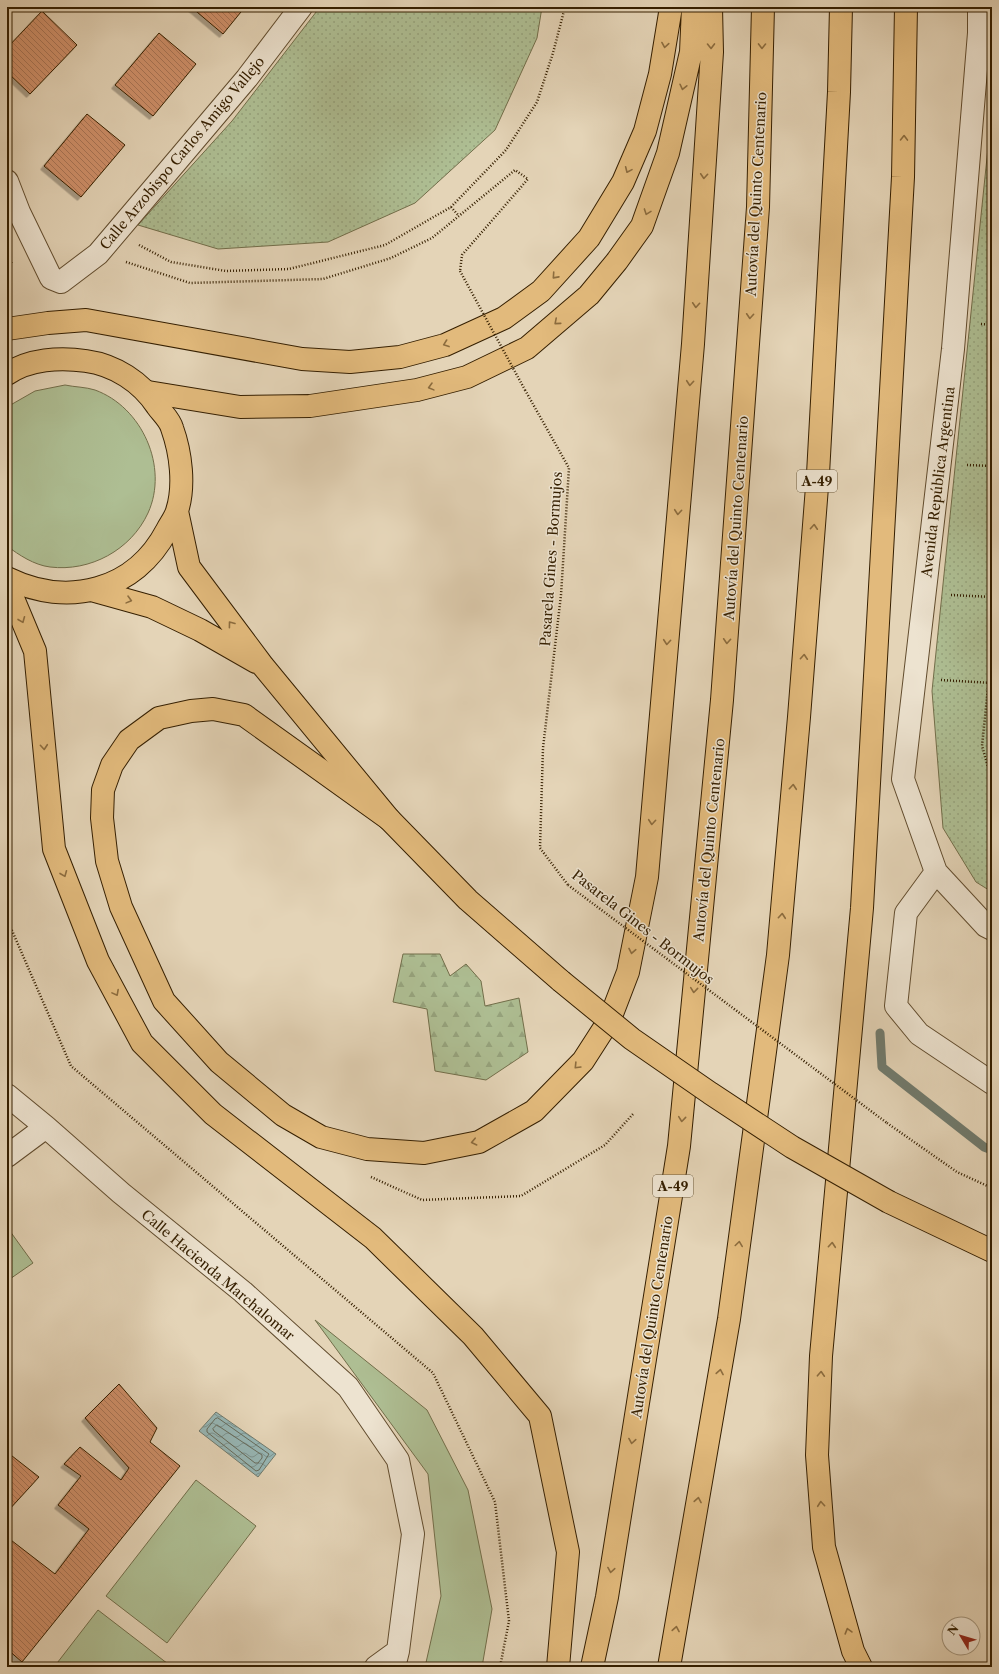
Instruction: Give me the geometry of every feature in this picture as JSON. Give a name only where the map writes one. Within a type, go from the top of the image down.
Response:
[{"type":"main road","points":[[7,329],[48,323],[86,320],[302,359],[350,362],[400,357],[445,345],[504,318],[542,291],[589,238],[623,182],[645,131],[660,74],[671,7]]},
{"type":"main road","points":[[148,392],[240,407],[310,406],[424,388],[468,377],[527,348],[589,295],[618,261],[642,226],[668,153],[691,52],[693,7]]},
{"type":"main road","points":[[389,819],[244,715],[213,709],[191,710],[159,718],[129,740],[112,765],[103,790],[102,818],[107,861],[121,906],[164,1001],[220,1062],[283,1115],[321,1137],[367,1149],[424,1153],[479,1142],[534,1111],[583,1061],[610,1019],[628,972],[647,877],[693,344],[712,52],[711,7]]},
{"type":"main road","name":"Autovía del Quinto Centenario","points":[[592,1667],[607,1598],[679,1146],[722,700],[758,207],[764,7]]},
{"type":"main road","name":"A-49","points":[[669,1667],[729,1319],[778,955],[800,717],[818,474],[839,92],[841,7]]},
{"type":"main road","points":[[861,1667],[854,1651],[824,1547],[817,1455],[821,1356],[862,908],[903,178],[906,7]]},
{"type":"main road","points":[[7,374],[37,362],[67,358],[96,362],[124,374],[148,392],[172,427],[181,462],[182,468],[177,511],[189,567],[263,666],[389,819],[468,900],[561,981],[632,1039],[710,1093],[792,1147],[889,1202],[992,1251]]},
{"type":"main road","points":[[7,578],[24,586],[46,592],[69,593],[91,590],[128,574],[158,547],[177,511]]},
{"type":"main road","points":[[7,584],[35,651],[54,849],[98,961],[142,1043],[213,1114],[374,1238],[473,1336],[540,1416],[568,1552],[558,1667]]},
{"type":"main road","points":[[91,590],[152,607],[200,630],[263,666]]},
{"type":"street","name":"Calle Arzobispo Carlos Amigo Vallejo","points":[[13,215],[51,278],[61,282],[98,254],[118,228],[247,78],[301,7]]},
{"type":"street","name":"Avenida República Argentina","points":[[979,7],[953,349],[903,779],[936,872],[986,926],[992,929]]},
{"type":"street","points":[[7,181],[13,215]]},
{"type":"street","points":[[936,872],[906,913],[896,1006],[920,1034],[992,1083]]},
{"type":"street","name":"Calle Hacienda Marchalomar","points":[[7,1095],[46,1127],[120,1193],[243,1292],[348,1387],[398,1460],[413,1534],[396,1659]]},
{"type":"street","points":[[7,1156],[46,1127]]},
{"type":"street","points":[[376,1667],[396,1659]]},
{"type":"path","points":[[118,228],[142,248],[171,262],[226,271],[289,269],[385,246],[451,207],[506,150],[537,102],[553,53],[565,7]]},
{"type":"path","name":"Pasarela Gines - Bormujos","points":[[98,254],[114,256],[116,258],[190,283],[323,279],[391,258],[432,238],[516,170],[528,179],[462,256],[460,271],[569,468],[561,595],[543,748],[540,848],[568,885],[887,1123],[957,1172],[992,1188]]},
{"type":"path","points":[[451,207],[459,216]]},
{"type":"path","points":[[925,594],[992,597]]},
{"type":"path","points":[[992,649],[990,684],[982,746],[992,781]]},
{"type":"path","points":[[915,678],[990,684]]},
{"type":"path","points":[[7,919],[71,1066],[433,1373],[495,1502],[509,1621],[500,1667]]},
{"type":"green space","points":[[320,7],[542,7],[537,38],[495,130],[415,203],[328,242],[218,249],[138,225],[232,121]]},
{"type":"green space","points":[[992,109],[992,892],[976,882],[943,828],[932,691]]},
{"type":"green space","points":[[65,385],[95,390],[112,398],[126,410],[138,424],[147,441],[153,458],[155,477],[154,495],[148,513],[141,526],[131,538],[108,556],[80,566],[65,568],[50,567],[38,564],[7,546],[7,407],[35,391]]},
{"type":"green space","points":[[403,954],[440,954],[450,976],[466,964],[481,981],[485,1006],[519,998],[528,1052],[486,1080],[435,1071],[427,1009],[393,1002]]},
{"type":"green space","points":[[7,1227],[33,1263],[7,1281]]},
{"type":"green space","points":[[315,1320],[427,1410],[468,1490],[492,1609],[482,1667],[425,1667],[441,1596],[428,1474]]},
{"type":"green space","points":[[196,1480],[256,1526],[167,1643],[106,1596]]},
{"type":"green space","points":[[98,1610],[172,1667],[54,1667]]},
{"type":"water","points":[[216,1412],[276,1454],[258,1477],[199,1431]]},
{"type":"building","points":[[191,7],[245,7],[223,34]]},
{"type":"building","points":[[42,11],[77,45],[30,94],[7,72],[7,48]]},
{"type":"building","points":[[159,33],[196,64],[153,116],[115,85]]},
{"type":"building","points":[[87,114],[125,145],[81,197],[44,166]]},
{"type":"building","points":[[119,1384],[157,1428],[150,1442],[180,1466],[22,1662],[7,1649],[7,1537],[55,1574],[89,1529],[58,1505],[81,1476],[64,1464],[80,1447],[121,1480],[129,1468],[85,1418]]},
{"type":"building","points":[[7,1452],[39,1477],[7,1512]]},
{"type":"waterway","points":[[880,1033],[882,1067],[984,1147],[992,1150]]}]
